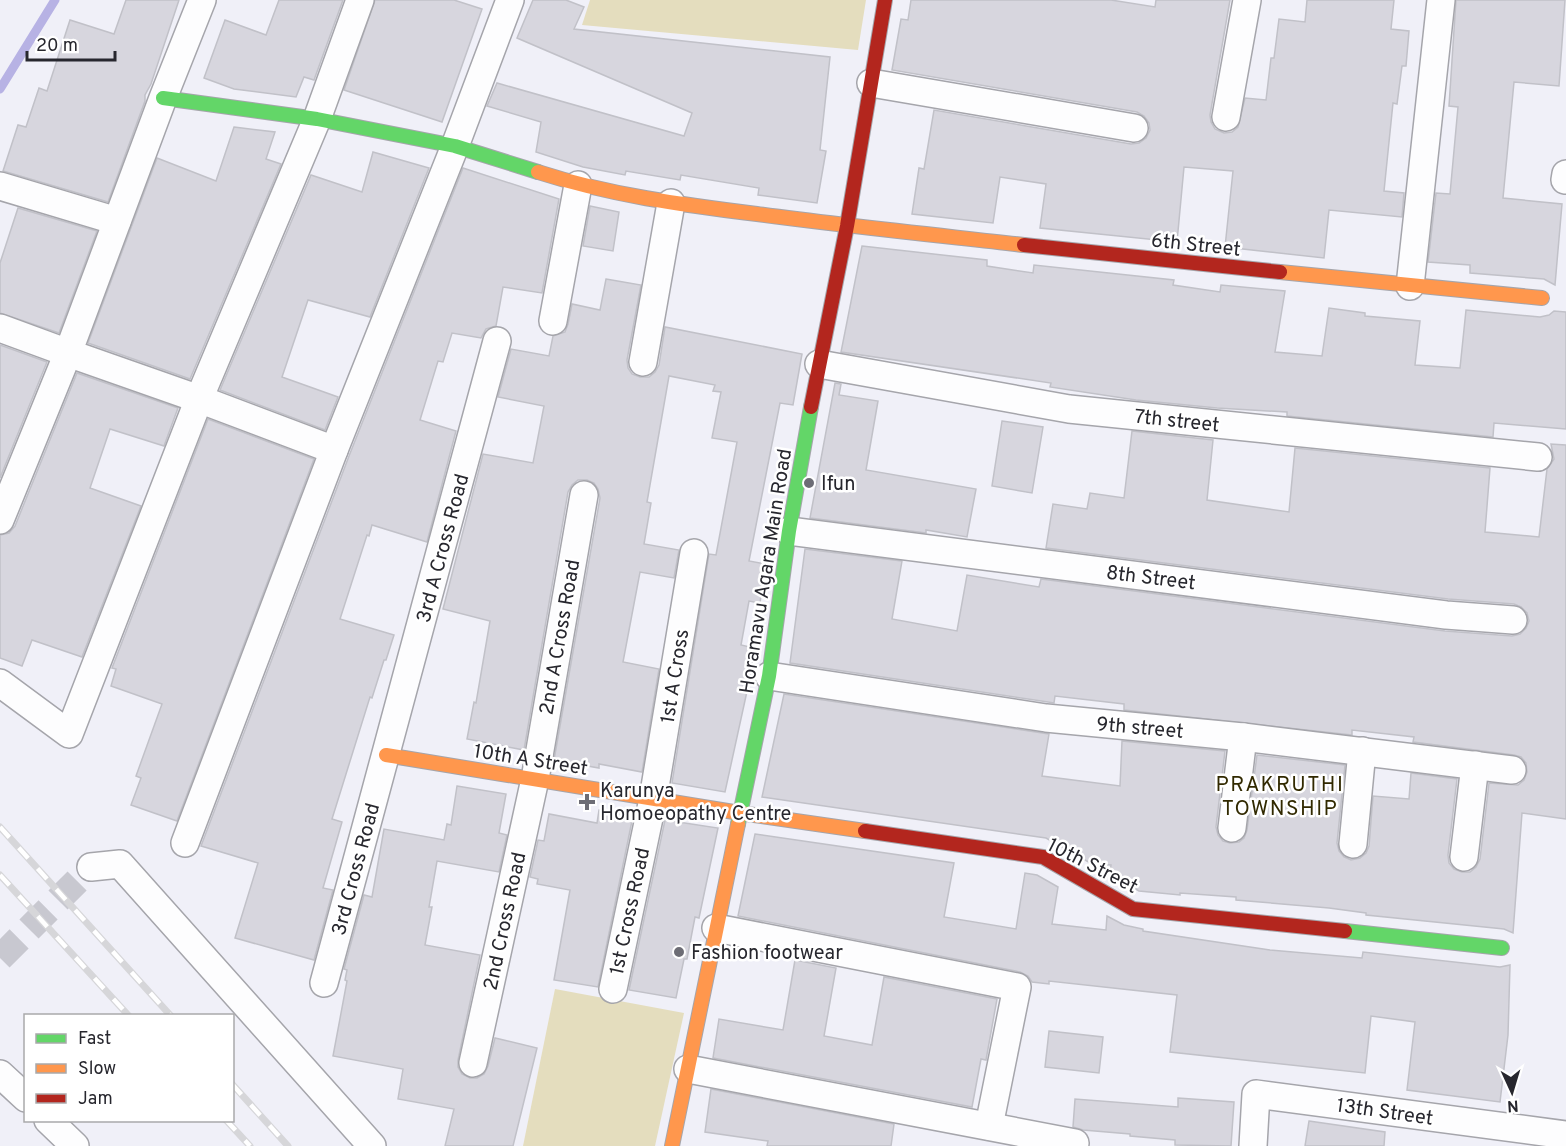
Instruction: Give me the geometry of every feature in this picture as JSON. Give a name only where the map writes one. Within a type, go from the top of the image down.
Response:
[{"type":"street","points":[[0,520],[68,353],[202,0]]},
{"type":"street","points":[[0,683],[69,734],[199,399],[317,119],[360,0]]},
{"type":"street","points":[[185,843],[334,450],[455,146],[510,0]]},
{"type":"street","name":"Horamavu Agara Main Road","points":[[672,1146],[770,676],[789,531],[847,226],[885,0]]},
{"type":"street","points":[[1226,117],[1247,0]]},
{"type":"street","points":[[1410,286],[1441,0]]},
{"type":"street","points":[[871,83],[1134,128]]},
{"type":"street","name":"6th Street","points":[[163,98],[317,119],[455,146],[578,185],[671,203],[847,226],[1542,298]]},
{"type":"street","points":[[1565,180],[1566,174]]},
{"type":"street","points":[[553,321],[578,185]]},
{"type":"street","points":[[0,186],[117,221]]},
{"type":"street","points":[[644,362],[671,203]]},
{"type":"street","points":[[0,328],[334,450]]},
{"type":"street","name":"3rd A Cross Road","points":[[386,755],[497,341]]},
{"type":"street","name":"7th street","points":[[819,364],[1070,409],[1538,457]]},
{"type":"street","name":"2nd A Cross Road","points":[[535,779],[584,495]]},
{"type":"street","name":"8th Street","points":[[789,531],[1446,615],[1513,620]]},
{"type":"street","name":"1st A Cross","points":[[653,799],[694,553]]},
{"type":"street","name":"9th street","points":[[770,676],[1046,718],[1243,736],[1512,770]]},
{"type":"street","points":[[1232,828],[1243,736]]},
{"type":"street","points":[[1353,844],[1362,751]]},
{"type":"street","name":"10th A Street","points":[[386,755],[740,813]]},
{"type":"street","name":"3rd Cross Road","points":[[324,983],[386,755]]},
{"type":"street","points":[[1464,856],[1475,765]]},
{"type":"street","name":"2nd Cross Road","points":[[473,1063],[535,779]]},
{"type":"street","name":"1st Cross Road","points":[[613,989],[653,799]]},
{"type":"street","name":"10th Street","points":[[740,813],[1043,856],[1133,909],[1502,948]]},
{"type":"street","points":[[91,867],[120,864],[372,1146]]},
{"type":"street","points":[[716,928],[1017,987],[989,1126]]},
{"type":"street","points":[[688,1069],[1075,1143]]},
{"type":"street","points":[[0,1074],[24,1096]]},
{"type":"street","name":"13th Street","points":[[1253,1146],[1257,1094],[1566,1135]]},
{"type":"street","points":[[50,1122],[75,1146]]},
{"type":"shaded area","points":[[590,0],[866,0],[858,50],[582,25]]},
{"type":"shaded area","points":[[555,989],[684,1013],[655,1146],[523,1146]]},
{"type":"building","points":[[126,0],[179,0],[108,202],[3,171],[18,125],[26,127],[39,88],[47,91],[70,20],[114,34]]},
{"type":"building","points":[[279,0],[343,0],[314,80],[304,77],[296,97],[234,89],[204,78],[225,20],[266,35]]},
{"type":"building","points":[[375,0],[454,0],[482,9],[442,122],[344,90]]},
{"type":"building","points":[[533,0],[566,0],[584,7],[574,29],[830,57],[820,150],[826,151],[817,203],[758,195],[759,188],[681,175],[680,180],[626,171],[625,175],[583,167],[536,152],[541,122],[487,106],[497,83],[684,136],[692,113],[517,38]]},
{"type":"building","points":[[911,0],[1111,0],[1155,7],[1156,0],[1230,0],[1210,115],[1215,129],[1224,133],[1232,132],[1238,127],[1245,98],[1266,100],[1279,19],[1305,22],[1307,0],[1394,0],[1391,29],[1409,31],[1406,66],[1402,66],[1397,104],[1393,103],[1384,191],[1404,193],[1402,217],[1329,210],[1324,258],[1225,247],[1233,171],[1184,167],[1177,242],[1040,228],[1046,184],[1000,177],[993,223],[912,214],[919,168],[924,169],[934,110],[1131,144],[1139,143],[1146,138],[1150,130],[1149,123],[1144,116],[1137,112],[892,70],[901,19],[908,20]]},
{"type":"building","points":[[1456,0],[1565,0],[1559,86],[1514,82],[1503,198],[1562,204],[1555,285],[1544,279],[1470,273],[1470,265],[1428,262],[1436,193],[1450,194],[1458,107],[1449,106]]},
{"type":"building","points":[[234,127],[275,132],[266,159],[281,164],[190,379],[88,343],[157,158],[216,181]]},
{"type":"building","points":[[373,152],[429,168],[370,317],[308,300],[282,377],[338,397],[325,430],[220,390],[311,175],[362,192]]},
{"type":"building","points":[[463,168],[559,199],[542,293],[503,287],[496,326],[486,329],[481,338],[452,333],[443,362],[438,361],[420,420],[456,431],[427,542],[372,525],[369,536],[367,535],[340,619],[394,635],[372,698],[370,697],[332,819],[342,822],[323,888],[333,890],[314,960],[235,938],[258,863],[201,846],[349,456]]},
{"type":"building","points":[[590,206],[619,212],[613,251],[583,246]]},
{"type":"building","points":[[18,208],[97,231],[59,333],[0,313],[0,263]]},
{"type":"building","points":[[862,246],[987,260],[987,266],[1033,273],[1034,265],[1174,280],[1173,285],[1220,292],[1221,285],[1285,291],[1275,352],[1322,356],[1329,308],[1365,313],[1365,316],[1420,321],[1415,365],[1460,368],[1466,310],[1540,317],[1554,311],[1566,312],[1566,429],[1494,423],[1493,437],[1287,416],[1287,412],[1136,400],[1050,387],[1051,383],[841,352]]},
{"type":"building","points":[[606,279],[641,285],[627,360],[632,374],[649,377],[655,372],[659,365],[665,327],[802,354],[793,405],[780,403],[749,561],[765,564],[760,603],[749,601],[741,645],[754,648],[751,673],[725,792],[672,783],[709,554],[716,555],[737,442],[712,438],[721,392],[713,391],[715,385],[669,376],[647,502],[651,503],[644,544],[679,550],[674,578],[640,572],[623,662],[659,669],[642,772],[599,764],[599,768],[554,760],[600,498],[594,483],[587,480],[578,480],[568,492],[524,750],[467,739],[474,702],[476,703],[490,621],[443,609],[483,454],[533,463],[544,406],[498,397],[511,349],[549,356],[553,336],[565,332],[572,304],[600,310]]},
{"type":"building","points":[[0,345],[47,362],[0,478]]},
{"type":"building","points":[[77,373],[178,408],[164,446],[110,429],[90,488],[141,506],[82,657],[32,640],[22,666],[0,658],[0,535],[9,533],[15,526]]},
{"type":"building","points":[[835,383],[841,384],[839,395],[878,401],[866,470],[976,489],[967,537],[926,530],[926,533],[810,518]]},
{"type":"building","points":[[208,419],[314,459],[177,821],[131,805],[141,778],[136,776],[162,704],[111,686],[116,669],[112,668]]},
{"type":"building","points":[[1002,421],[1043,427],[1032,493],[992,486]]},
{"type":"building","points":[[1132,431],[1213,440],[1207,500],[1289,512],[1295,448],[1490,468],[1485,532],[1539,537],[1547,469],[1554,459],[1551,444],[1566,445],[1566,819],[1522,813],[1513,933],[1504,929],[1366,915],[1366,913],[1329,908],[1236,900],[1236,897],[1139,891],[1110,874],[1111,865],[1092,864],[1046,838],[762,797],[784,694],[1049,734],[1042,776],[1120,786],[1122,741],[1225,751],[1216,827],[1223,841],[1230,843],[1239,842],[1244,838],[1247,830],[1257,755],[1345,765],[1337,843],[1339,851],[1351,860],[1360,858],[1369,846],[1373,796],[1409,799],[1411,773],[1457,779],[1449,863],[1454,869],[1462,872],[1470,872],[1476,867],[1480,859],[1489,783],[1518,785],[1524,780],[1527,772],[1526,763],[1521,757],[1413,742],[1414,737],[1352,730],[1352,735],[1124,710],[1124,704],[1055,696],[1054,703],[790,663],[805,549],[902,561],[892,619],[957,631],[967,575],[1039,587],[1041,579],[1445,631],[1512,636],[1520,634],[1526,628],[1529,621],[1527,613],[1514,604],[1448,599],[1046,548],[1053,504],[1087,509],[1090,493],[1124,498]]},
{"type":"building","points":[[457,786],[506,794],[499,833],[507,835],[499,872],[437,861],[425,945],[480,955],[458,1060],[458,1067],[462,1074],[470,1078],[477,1078],[484,1074],[495,1038],[537,1048],[513,1146],[445,1146],[454,1109],[398,1099],[403,1069],[333,1056],[347,981],[345,980],[347,970],[344,969],[364,895],[372,897],[384,829],[444,840],[447,824],[451,825]]},
{"type":"building","points":[[599,810],[633,816],[598,987],[554,980],[570,890],[537,884],[538,879],[530,877],[538,840],[544,841],[549,814],[597,823]]},
{"type":"building","points":[[665,820],[718,828],[699,918],[695,917],[687,959],[684,959],[676,998],[629,990]]},
{"type":"building","points":[[755,834],[954,863],[944,917],[1016,929],[1025,873],[1037,875],[1058,887],[1052,924],[1106,930],[1107,916],[1124,925],[1143,929],[1143,931],[1270,950],[1362,958],[1363,952],[1500,967],[1510,965],[1508,1035],[1500,1102],[1407,1090],[1415,1022],[1371,1016],[1365,1073],[1170,1052],[1177,995],[1049,981],[1049,984],[1032,982],[1028,976],[1020,972],[738,916]]},
{"type":"building","points":[[795,960],[836,968],[824,1036],[872,1045],[884,977],[997,999],[986,1060],[981,1059],[972,1107],[713,1058],[719,1019],[783,1030]]},
{"type":"building","points":[[1049,1031],[1103,1037],[1099,1073],[1045,1067]]},
{"type":"building","points":[[711,1089],[894,1124],[891,1146],[767,1146],[768,1141],[705,1132]]},
{"type":"building","points":[[1178,1098],[1234,1102],[1231,1146],[1175,1145],[1175,1140],[1073,1127],[1075,1099],[1178,1107]]},
{"type":"building","points":[[1309,1121],[1385,1132],[1384,1146],[1305,1146]]},
{"type":"waterway","points":[[0,89],[55,0]]},
{"type":"tunnel","points":[[0,958],[91,867]]},
{"type":"railway","points":[[0,827],[169,1014]]},
{"type":"railway","points":[[0,875],[127,1014]]},
{"type":"railway","points":[[234,1086],[288,1146]]},
{"type":"railway","points":[[228,1122],[250,1146]]},
{"type":"traffic: fast","points":[[163,98],[317,119],[455,146],[538,172]]},
{"type":"traffic: fast","points":[[738,824],[769,676],[789,531],[811,407]]},
{"type":"traffic: fast","points":[[1345,931],[1502,948]]},
{"type":"traffic: slow","points":[[538,172],[592,187],[674,203],[1024,245]]},
{"type":"traffic: slow","points":[[1280,272],[1542,298]]},
{"type":"traffic: slow","points":[[386,755],[740,813],[865,831]]},
{"type":"traffic: slow","points":[[672,1146],[738,824]]},
{"type":"traffic: jam","points":[[811,407],[847,226],[885,0]]},
{"type":"traffic: jam","points":[[1024,245],[1280,272]]},
{"type":"traffic: jam","points":[[865,831],[1043,857],[1133,909],[1345,931]]},
{"type":"place","name":"Ifun","points":[[809,483]]},
{"type":"place","name":"Karunya Homoeopathy Centre","points":[[587,802]]},
{"type":"place","name":"Fashion footwear","points":[[679,952]]},
{"type":"district","name":"PRAKRUTHI TOWNSHIP","points":[[1280,796]]}]
